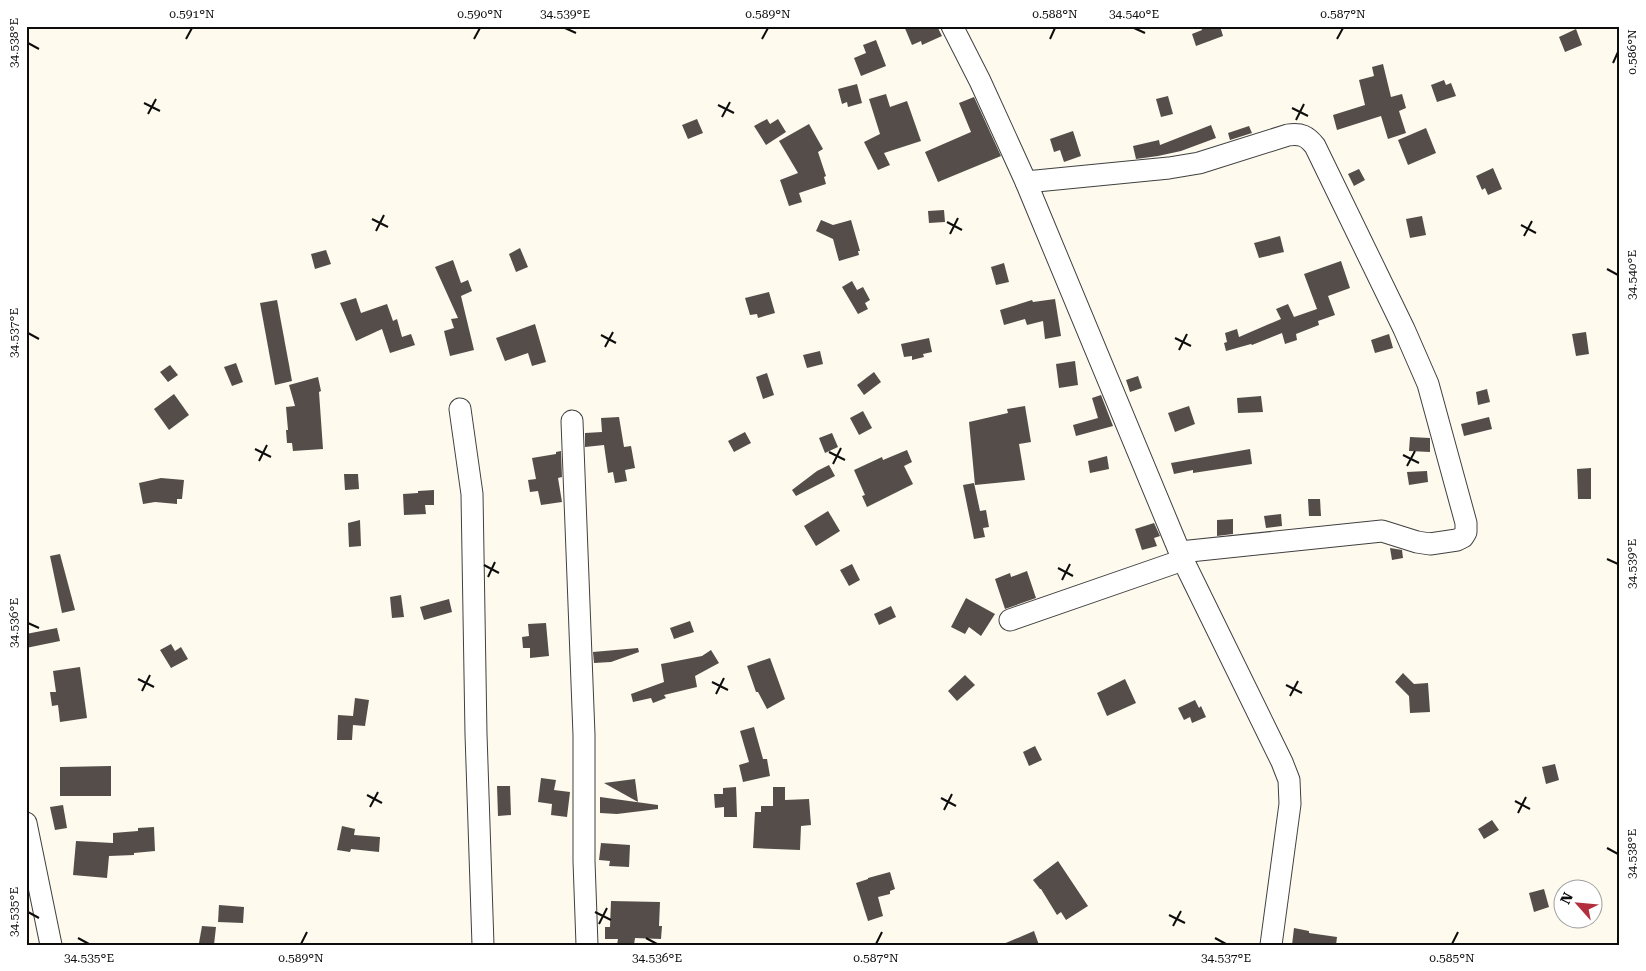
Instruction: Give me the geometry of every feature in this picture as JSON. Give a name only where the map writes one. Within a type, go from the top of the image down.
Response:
[{"type":"street","points":[[952,26],[980,81],[1026,182],[1182,556],[1289,780],[1290,804],[1271,945]]},
{"type":"street","points":[[1010,620],[1182,556],[1382,532],[1430,544],[1457,540],[1463,537],[1466,532],[1466,523],[1428,384],[1404,329],[1309,139],[1303,135],[1288,135],[1199,163],[1169,168],[1026,182]]},
{"type":"street","points":[[460,409],[472,494],[475,571],[476,734],[483,945]]},
{"type":"street","points":[[572,420],[584,735],[584,861],[587,945]]},
{"type":"street","points":[[26,823],[51,945]]},
{"type":"building","points":[[904,26],[937,26],[942,36],[922,45],[921,41],[912,45]]},
{"type":"building","points":[[1201,26],[1220,26],[1223,36],[1196,46],[1192,34],[1202,30]]},
{"type":"building","points":[[1576,29],[1582,45],[1565,52],[1559,37]]},
{"type":"building","points":[[876,40],[886,66],[861,76],[854,58],[866,53],[863,45]]},
{"type":"building","points":[[1383,64],[1391,97],[1402,94],[1406,108],[1399,111],[1406,133],[1388,139],[1381,116],[1337,130],[1333,115],[1365,105],[1359,80],[1374,76],[1372,67]]},
{"type":"building","points":[[1444,80],[1446,85],[1451,83],[1456,96],[1437,102],[1431,85]]},
{"type":"building","points":[[857,84],[862,103],[848,107],[847,102],[842,104],[838,89]]},
{"type":"building","points":[[886,94],[890,107],[907,101],[921,141],[884,153],[890,165],[878,170],[864,142],[880,134],[869,99]]},
{"type":"building","points":[[1168,96],[1173,114],[1161,117],[1156,99]]},
{"type":"building","points":[[974,97],[1001,156],[938,182],[925,152],[971,132],[959,103]]},
{"type":"building","points":[[697,119],[703,133],[688,139],[682,125]]},
{"type":"building","points":[[767,119],[770,124],[778,119],[786,132],[766,145],[754,126]]},
{"type":"building","points":[[809,124],[823,149],[818,152],[826,176],[824,177],[826,184],[799,193],[802,202],[789,206],[780,180],[798,173],[779,141]]},
{"type":"building","points":[[1211,125],[1216,138],[1181,151],[1136,159],[1133,146],[1159,140],[1160,145]]},
{"type":"building","points":[[1249,126],[1252,133],[1230,140],[1228,133]]},
{"type":"building","points":[[1426,128],[1436,153],[1408,165],[1398,140]]},
{"type":"building","points":[[1073,131],[1081,156],[1064,162],[1060,150],[1054,152],[1050,139]]},
{"type":"building","points":[[1493,168],[1502,189],[1488,195],[1485,188],[1482,190],[1476,176]]},
{"type":"building","points":[[1359,169],[1365,180],[1354,186],[1348,174]]},
{"type":"building","points":[[944,210],[945,222],[929,223],[928,211]]},
{"type":"building","points":[[1422,216],[1426,235],[1410,238],[1406,219]]},
{"type":"building","points":[[821,220],[833,225],[851,220],[860,251],[858,251],[859,255],[839,261],[833,239],[816,231]]},
{"type":"building","points":[[1280,236],[1284,252],[1259,258],[1254,243]]},
{"type":"building","points":[[520,248],[528,267],[516,272],[509,254]]},
{"type":"building","points":[[326,250],[331,264],[315,269],[311,254]]},
{"type":"building","points":[[453,260],[461,283],[468,280],[472,291],[461,296],[474,350],[450,356],[444,331],[454,328],[451,319],[458,318],[435,267]]},
{"type":"building","points":[[1341,261],[1350,288],[1328,296],[1335,315],[1318,321],[1319,325],[1296,334],[1297,340],[1285,344],[1282,333],[1252,345],[1226,351],[1224,343],[1227,342],[1225,333],[1237,329],[1239,337],[1281,319],[1276,309],[1288,304],[1294,317],[1317,309],[1304,274]]},
{"type":"building","points":[[1004,263],[1009,282],[996,285],[991,267]]},
{"type":"building","points":[[852,281],[857,290],[863,287],[870,300],[865,303],[868,309],[858,314],[842,287]]},
{"type":"building","points":[[769,292],[775,313],[758,318],[757,314],[750,315],[745,298]]},
{"type":"building","points":[[356,298],[361,313],[387,304],[393,321],[397,319],[402,337],[411,334],[415,345],[390,353],[382,329],[356,341],[340,303]]},
{"type":"building","points":[[1055,299],[1061,336],[1045,339],[1043,321],[1027,325],[1025,319],[1004,325],[1000,310],[1032,300],[1033,302]]},
{"type":"building","points":[[277,300],[292,381],[275,385],[260,303]]},
{"type":"building","points":[[535,324],[546,362],[532,366],[528,353],[505,361],[496,338]]},
{"type":"building","points":[[1586,332],[1589,354],[1576,356],[1572,334]]},
{"type":"building","points":[[1389,334],[1393,348],[1375,353],[1371,340]]},
{"type":"building","points":[[929,338],[932,352],[923,354],[924,357],[912,360],[912,356],[904,357],[901,344]]},
{"type":"building","points":[[820,351],[823,364],[807,368],[803,355]]},
{"type":"building","points":[[1075,361],[1078,385],[1059,388],[1056,364]]},
{"type":"building","points":[[236,363],[243,382],[232,386],[224,367]]},
{"type":"building","points":[[170,365],[178,375],[168,382],[160,372]]},
{"type":"building","points":[[874,372],[881,382],[864,395],[857,385]]},
{"type":"building","points":[[767,373],[774,395],[763,399],[756,377]]},
{"type":"building","points":[[1138,376],[1142,388],[1130,392],[1126,380]]},
{"type":"building","points":[[318,377],[321,391],[319,392],[323,449],[293,451],[292,443],[287,443],[286,430],[288,430],[286,407],[295,406],[289,385]]},
{"type":"building","points":[[1487,389],[1490,402],[1478,405],[1476,392]]},
{"type":"building","points":[[174,394],[189,415],[169,430],[154,409]]},
{"type":"building","points":[[1101,395],[1113,426],[1076,436],[1073,425],[1098,418],[1092,398]]},
{"type":"building","points":[[1261,396],[1263,412],[1238,413],[1237,398]]},
{"type":"building","points":[[1025,406],[1031,442],[1019,444],[1025,480],[975,485],[969,422],[1008,413],[1007,409]]},
{"type":"building","points":[[1189,406],[1195,424],[1175,432],[1168,413]]},
{"type":"building","points":[[863,411],[872,428],[859,435],[850,418]]},
{"type":"building","points":[[619,417],[624,447],[631,446],[635,468],[625,470],[627,481],[615,483],[613,472],[608,473],[604,445],[585,447],[585,433],[602,432],[601,418]]},
{"type":"building","points":[[1489,417],[1492,429],[1464,436],[1461,424]]},
{"type":"building","points":[[745,432],[751,443],[734,452],[728,441]]},
{"type":"building","points":[[832,433],[838,447],[825,453],[819,438]]},
{"type":"building","points":[[1410,437],[1430,438],[1430,452],[1409,451]]},
{"type":"building","points":[[1250,449],[1252,464],[1193,473],[1193,470],[1174,474],[1171,463]]},
{"type":"building","points":[[907,450],[912,462],[904,466],[913,484],[867,507],[862,496],[865,495],[854,470],[882,457],[883,460]]},
{"type":"building","points":[[561,451],[562,477],[558,478],[562,502],[541,505],[538,491],[530,492],[528,480],[536,479],[532,458],[556,454],[556,452]]},
{"type":"building","points":[[1107,456],[1109,469],[1090,473],[1088,461]]},
{"type":"building","points":[[829,465],[835,476],[796,496],[792,490],[817,471]]},
{"type":"building","points":[[1591,468],[1591,499],[1578,499],[1577,469]]},
{"type":"building","points":[[1427,471],[1428,482],[1409,485],[1407,472]]},
{"type":"building","points":[[344,474],[358,474],[359,489],[345,490]]},
{"type":"building","points":[[161,478],[184,480],[182,499],[177,499],[177,504],[155,502],[143,504],[139,483]]},
{"type":"building","points":[[974,483],[980,511],[986,510],[989,527],[983,528],[985,537],[974,539],[963,485]]},
{"type":"building","points":[[434,490],[434,505],[425,505],[426,514],[404,515],[403,494]]},
{"type":"building","points":[[1308,499],[1320,499],[1321,516],[1309,516]]},
{"type":"building","points":[[828,511],[840,531],[816,546],[804,526]]},
{"type":"building","points":[[1281,514],[1282,526],[1266,528],[1264,516]]},
{"type":"building","points":[[1233,519],[1233,534],[1217,536],[1217,520]]},
{"type":"building","points":[[360,520],[361,546],[349,547],[348,523]]},
{"type":"building","points":[[1154,523],[1160,536],[1154,538],[1157,546],[1142,550],[1135,529]]},
{"type":"building","points":[[1390,548],[1402,550],[1403,558],[1392,560]]},
{"type":"building","points":[[60,554],[75,610],[62,613],[50,556]]},
{"type":"building","points":[[852,564],[860,580],[849,586],[840,570]]},
{"type":"building","points":[[1027,571],[1036,598],[1005,609],[995,579],[1010,573],[1011,577]]},
{"type":"building","points":[[401,595],[404,617],[392,618],[390,597]]},
{"type":"building","points":[[966,598],[995,614],[981,636],[969,627],[965,634],[951,627]]},
{"type":"building","points":[[449,599],[452,612],[424,620],[420,607]]},
{"type":"building","points":[[891,606],[896,617],[879,625],[874,614]]},
{"type":"building","points":[[690,621],[694,632],[674,639],[670,628]]},
{"type":"building","points":[[546,623],[549,656],[530,658],[530,648],[523,648],[522,637],[529,636],[528,624]]},
{"type":"building","points":[[57,628],[60,641],[26,648],[26,634]]},
{"type":"building","points":[[171,644],[175,651],[181,647],[188,659],[171,668],[160,650]]},
{"type":"building","points":[[638,648],[639,652],[611,662],[594,663],[593,652]]},
{"type":"building","points":[[711,650],[719,663],[695,676],[697,687],[664,695],[666,698],[653,703],[651,698],[633,702],[631,694],[664,682],[661,664],[702,656]]},
{"type":"building","points":[[770,658],[785,699],[767,709],[758,692],[756,692],[747,666]]},
{"type":"building","points":[[80,667],[87,718],[60,722],[58,705],[52,706],[50,692],[56,692],[53,671]]},
{"type":"building","points":[[1403,673],[1414,684],[1428,683],[1430,712],[1410,713],[1409,696],[1395,682]]},
{"type":"building","points":[[965,675],[975,685],[957,701],[948,691]]},
{"type":"building","points":[[1125,679],[1136,703],[1107,716],[1097,693]]},
{"type":"building","points":[[355,698],[369,700],[365,726],[353,725],[352,740],[337,740],[338,715],[353,716]]},
{"type":"building","points":[[1195,700],[1199,708],[1201,706],[1206,717],[1192,723],[1190,717],[1184,720],[1178,708]]},
{"type":"building","points":[[754,727],[763,759],[767,759],[770,776],[743,782],[739,765],[749,762],[740,731]]},
{"type":"building","points":[[1035,746],[1042,760],[1029,766],[1023,752]]},
{"type":"building","points":[[1555,764],[1559,780],[1546,784],[1542,767]]},
{"type":"building","points":[[111,766],[111,796],[60,796],[60,767]]},
{"type":"building","points":[[541,778],[556,780],[554,790],[570,792],[567,817],[551,815],[552,804],[538,802]]},
{"type":"building","points":[[635,779],[638,802],[604,783]]},
{"type":"building","points":[[497,786],[510,786],[511,815],[498,816]]},
{"type":"building","points":[[736,787],[737,817],[724,817],[724,807],[715,808],[714,794],[723,794],[723,788]]},
{"type":"building","points":[[773,787],[785,787],[785,800],[809,799],[811,825],[801,826],[800,850],[753,848],[755,812],[761,812],[761,806],[773,806]]},
{"type":"building","points":[[600,797],[658,805],[658,809],[617,814],[600,813]]},
{"type":"building","points":[[63,805],[67,828],[55,830],[50,807]]},
{"type":"building","points":[[1492,820],[1499,830],[1484,839],[1478,829]]},
{"type":"building","points":[[342,826],[355,829],[354,835],[380,837],[379,852],[351,849],[350,852],[337,850]]},
{"type":"building","points":[[154,827],[155,851],[134,853],[134,855],[109,856],[107,878],[73,875],[76,841],[113,843],[113,833],[138,831],[138,828]]},
{"type":"building","points":[[601,843],[630,845],[629,867],[609,866],[610,861],[599,860]]},
{"type":"building","points":[[1058,861],[1088,906],[1066,920],[1061,912],[1057,915],[1041,889],[1033,880]]},
{"type":"building","points":[[890,872],[895,889],[890,891],[890,894],[878,897],[883,916],[868,921],[856,883]]},
{"type":"building","points":[[1544,889],[1549,907],[1534,912],[1529,893]]},
{"type":"building","points":[[611,901],[660,902],[659,926],[662,926],[661,939],[635,938],[634,945],[617,945],[618,939],[605,939],[605,927],[610,927]]},
{"type":"building","points":[[219,905],[244,907],[243,923],[218,922]]},
{"type":"building","points":[[202,926],[216,927],[214,945],[199,943]]},
{"type":"building","points":[[1294,928],[1309,931],[1309,933],[1337,937],[1336,945],[1292,945]]},
{"type":"building","points":[[1034,931],[1039,945],[1001,945]]}]
